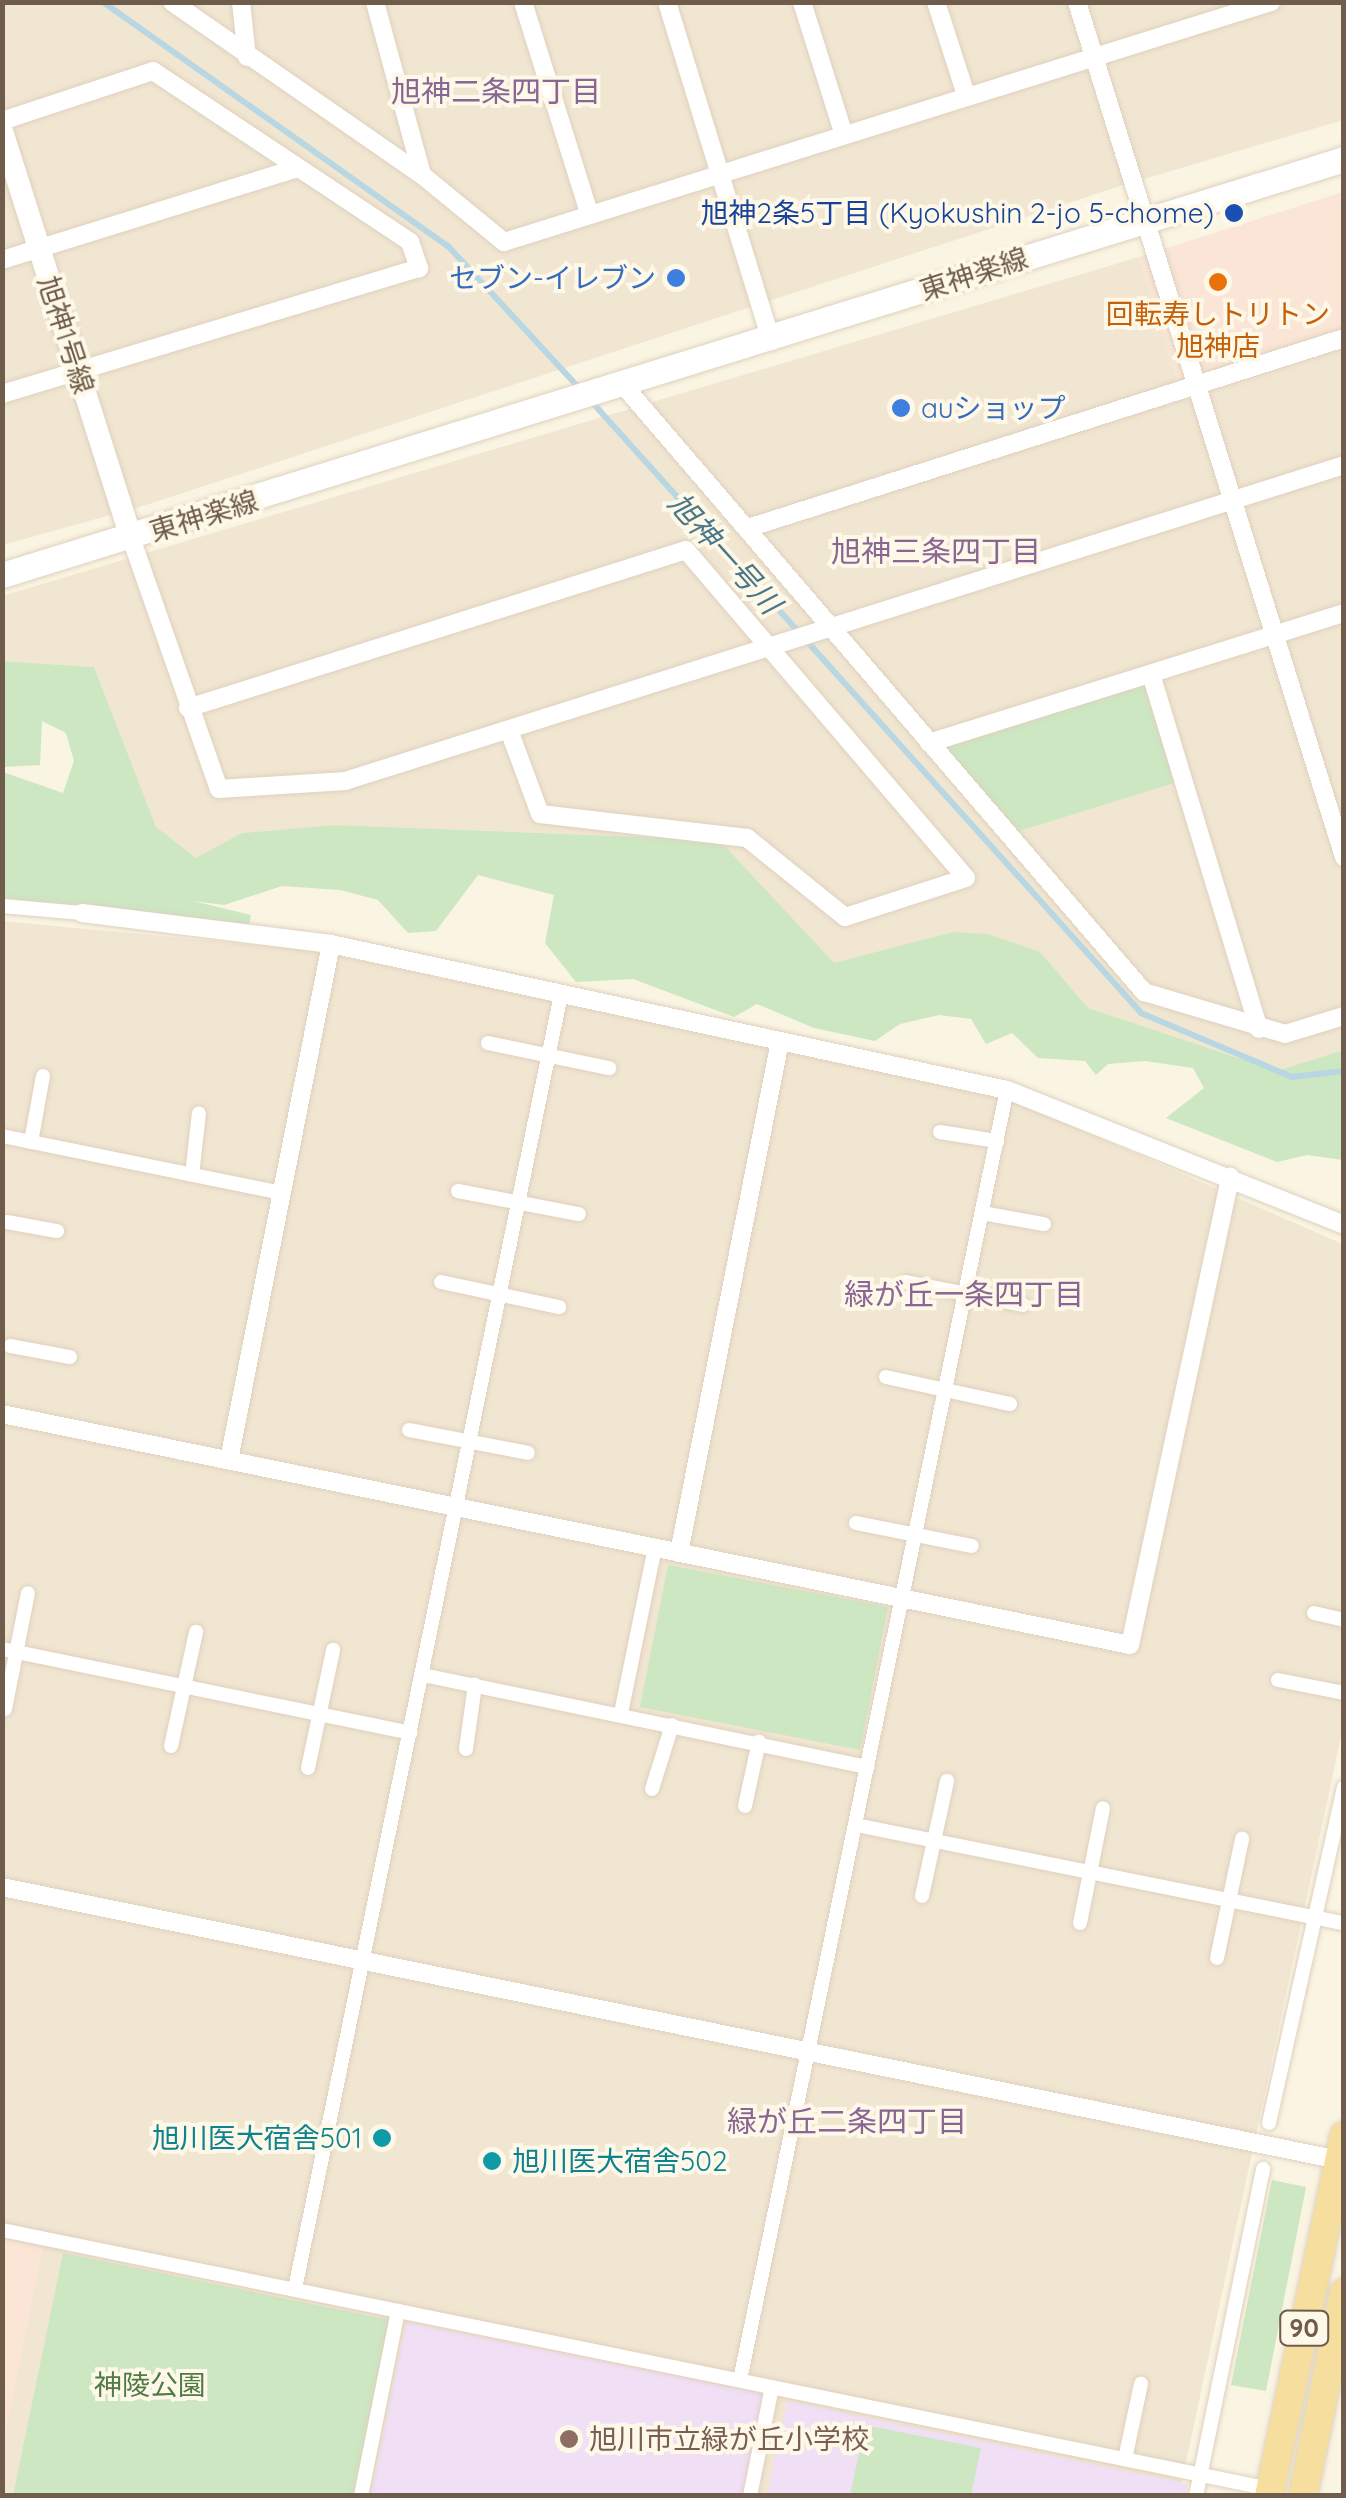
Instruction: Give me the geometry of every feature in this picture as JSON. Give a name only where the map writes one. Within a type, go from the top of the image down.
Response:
[{"type":"main road","name":"東神楽線","points":[[2,575],[771,341],[1144,219],[1344,159]]},
{"type":"main road","name":"90","points":[[1262,2490],[1278,2455],[1342,2152]]},
{"type":"main road","name":"90","points":[[1303,2496],[1344,2292]]},
{"type":"street","points":[[172,2],[422,175],[504,242],[1094,56],[1218,10],[1271,2]]},
{"type":"street","points":[[241,2],[247,57]]},
{"type":"street","points":[[376,2],[422,175]]},
{"type":"street","points":[[523,2],[589,213]]},
{"type":"street","points":[[666,2],[771,341]]},
{"type":"street","points":[[802,2],[843,132]]},
{"type":"street","points":[[936,2],[966,95]]},
{"type":"street","points":[[1077,2],[1195,385],[1337,813],[1344,858]]},
{"type":"street","points":[[2,121],[153,71],[410,242],[418,268],[2,394]]},
{"type":"street","name":"旭神1号線","points":[[2,131],[132,538]]},
{"type":"street","points":[[2,260],[298,168]]},
{"type":"street","points":[[748,528],[1344,338]]},
{"type":"street","points":[[614,389],[748,528],[1144,992],[1286,1034],[1344,1016]]},
{"type":"street","points":[[132,538],[219,789],[346,782],[780,648],[1344,466]]},
{"type":"street","points":[[188,708],[686,550],[780,648],[966,878],[846,917],[747,838],[540,814],[510,733]]},
{"type":"street","points":[[929,744],[1344,613]]},
{"type":"street","points":[[1152,674],[1259,1029]]},
{"type":"street","points":[[2,906],[331,944],[1007,1090],[1344,1225]]},
{"type":"street","points":[[229,1460],[331,944]]},
{"type":"street","points":[[295,2290],[458,1508],[560,994]]},
{"type":"street","points":[[679,1553],[780,1041]]},
{"type":"street","points":[[488,1044],[609,1068]]},
{"type":"street","points":[[30,1142],[43,1076]]},
{"type":"street","points":[[740,2380],[1007,1090]]},
{"type":"street","points":[[192,1175],[199,1112]]},
{"type":"street","points":[[940,1132],[997,1141]]},
{"type":"street","points":[[2,1136],[282,1193]]},
{"type":"street","points":[[2,1414],[1130,1645],[1230,1177]]},
{"type":"street","points":[[458,1190],[579,1214]]},
{"type":"street","points":[[982,1213],[1044,1224]]},
{"type":"street","points":[[7,1222],[56,1230]]},
{"type":"street","points":[[440,1282],[559,1307]]},
{"type":"street","points":[[906,1282],[1023,1305]]},
{"type":"street","points":[[10,1346],[70,1357]]},
{"type":"street","points":[[886,1377],[1010,1404]]},
{"type":"street","points":[[409,1430],[528,1453]]},
{"type":"street","points":[[856,1524],[972,1546]]},
{"type":"street","points":[[621,1714],[655,1548]]},
{"type":"street","points":[[5,1709],[9,1650],[28,1593]]},
{"type":"street","points":[[1314,1613],[1344,1620]]},
{"type":"street","points":[[170,1746],[196,1632]]},
{"type":"street","points":[[9,1650],[410,1734]]},
{"type":"street","points":[[308,1768],[333,1650]]},
{"type":"street","points":[[422,1674],[759,1741],[868,1767]]},
{"type":"street","points":[[1278,1680],[1344,1693]]},
{"type":"street","points":[[466,1748],[474,1685]]},
{"type":"street","points":[[652,1789],[672,1726]]},
{"type":"street","points":[[745,1806],[759,1741]]},
{"type":"street","points":[[922,1896],[947,1781]]},
{"type":"street","points":[[1269,2123],[1344,1786]]},
{"type":"street","points":[[1080,1924],[1103,1808]]},
{"type":"street","points":[[856,1825],[1344,1923]]},
{"type":"street","points":[[1217,1958],[1242,1839]]},
{"type":"street","points":[[2,1887],[809,2052],[1342,2152]]},
{"type":"street","points":[[1196,2496],[1262,2169]]},
{"type":"street","points":[[2,2230],[1200,2474],[1262,2490]]},
{"type":"street","points":[[361,2496],[398,2310]]},
{"type":"street","points":[[1124,2459],[1141,2384]]},
{"type":"street","points":[[750,2496],[772,2387]]},
{"type":"street","points":[[1278,2455],[1310,2462]]},
{"type":"shaded area","points":[[3,3],[1343,3],[1343,120],[1117,187],[146,505],[3,545]]},
{"type":"shaded area","points":[[1343,192],[1343,350],[1184,401],[1139,257]]},
{"type":"shaded area","points":[[1139,257],[1184,401],[1343,350],[1343,1050],[1277,1071],[1087,1008],[1040,952],[953,932],[834,964],[718,840],[336,825],[242,833],[197,859],[156,828],[94,667],[3,661],[2,596]]},
{"type":"shaded area","points":[[2,921],[309,950],[1001,1095],[1343,1244],[1343,1727],[1179,2495],[3,2495]]},
{"type":"shaded area","points":[[2,2239],[43,2248],[3,2447]]},
{"type":"shaded area","name":"旭川市立緑が丘小学校","points":[[406,2322],[766,2394],[745,2495],[370,2496]]},
{"type":"shaded area","points":[[787,2401],[1188,2484],[1185,2496],[767,2496]]},
{"type":"green space","points":[[2,661],[94,667],[156,827],[196,858],[242,833],[336,825],[719,840],[834,963],[953,932],[988,934],[1040,952],[1088,1008],[1277,1071],[1343,1050],[1343,1160],[1307,1155],[1277,1162],[1166,1118],[1204,1088],[1193,1068],[1145,1061],[1108,1064],[1096,1075],[1085,1061],[1038,1058],[1012,1033],[986,1044],[971,1019],[939,1015],[900,1024],[875,1041],[814,1028],[757,1004],[734,1017],[633,979],[576,982],[545,943],[554,895],[478,875],[436,931],[408,933],[378,900],[340,890],[282,886],[224,905],[193,901],[251,915],[249,925],[3,898],[3,772],[63,793],[74,761],[66,733],[42,721],[40,765],[3,767]]},
{"type":"green space","points":[[1151,674],[1187,779],[1006,835],[929,744]]},
{"type":"green space","points":[[668,1565],[888,1607],[860,1750],[640,1707]]},
{"type":"green space","points":[[1272,2180],[1306,2187],[1266,2391],[1231,2385]]},
{"type":"green space","name":"神陵公園","points":[[63,2253],[390,2320],[353,2495],[13,2496]]},
{"type":"green space","points":[[865,2425],[981,2448],[971,2495],[850,2495]]},
{"type":"waterway","name":"旭神一号川","points":[[103,2],[448,246],[579,388]]},
{"type":"waterway","name":"旭神一号川","points":[[591,401],[1141,1013],[1292,1077],[1344,1071]]},
{"type":"place","name":"旭神2条5丁目 (Kyokushin 2-jo 5-chome)","points":[[1234,213]]},
{"type":"place","name":"セブン-イレブン","points":[[676,278]]},
{"type":"place","name":"回転寿しトリトン 旭神店","points":[[1218,282]]},
{"type":"place","name":"auショップ","points":[[901,408]]},
{"type":"place","name":"旭川医大宿舎501","points":[[382,2138]]},
{"type":"place","name":"旭川医大宿舎502","points":[[492,2161]]},
{"type":"place","name":"旭川市立緑が丘小学校","points":[[569,2439]]},
{"type":"district","name":"旭神二条四丁目","points":[[496,91]]},
{"type":"district","name":"旭神三条四丁目","points":[[936,551]]},
{"type":"district","name":"緑が丘一条四丁目","points":[[964,1294]]},
{"type":"district","name":"緑が丘二条四丁目","points":[[847,2121]]}]
